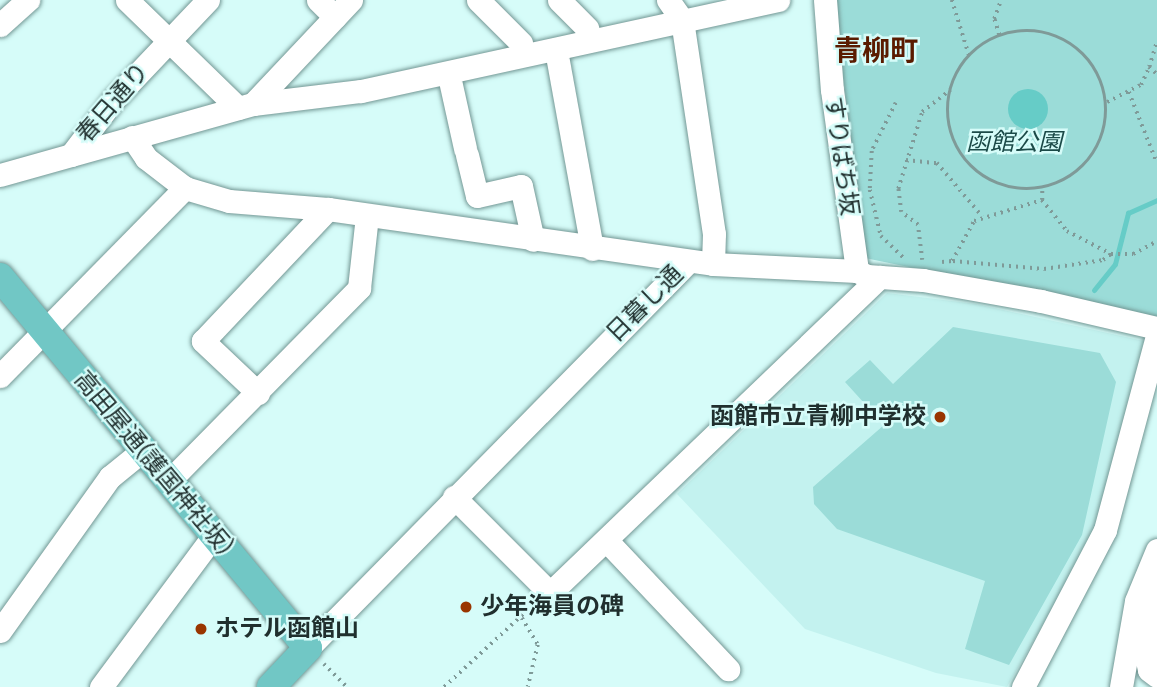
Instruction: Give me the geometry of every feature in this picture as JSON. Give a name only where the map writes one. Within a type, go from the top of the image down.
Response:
[{"type":"main road","name":"高田屋通(護国神社坂)","points":[[0,277],[316,657]]},
{"type":"main road","name":"日暮し通","points":[[271,687],[316,657]]},
{"type":"street","points":[[0,24],[28,0]]},
{"type":"street","points":[[127,0],[245,106]]},
{"type":"street","name":"春日通り","points":[[0,175],[71,155],[83,134],[208,0]]},
{"type":"street","points":[[245,106],[343,8],[318,0]]},
{"type":"street","points":[[478,0],[522,43]]},
{"type":"street","points":[[559,0],[587,28]]},
{"type":"street","points":[[668,0],[682,20],[714,234],[713,264]]},
{"type":"street","points":[[682,20],[698,0]]},
{"type":"street","points":[[71,155],[245,106],[361,91],[779,0]]},
{"type":"street","name":"すりばち坂","points":[[825,0],[832,90],[857,271]]},
{"type":"street","points":[[558,61],[592,249]]},
{"type":"street","points":[[451,85],[477,196],[522,186],[533,240]]},
{"type":"street","points":[[132,137],[146,158],[185,188],[249,205],[328,209],[688,261]]},
{"type":"street","points":[[0,376],[185,188]]},
{"type":"street","points":[[258,393],[203,341],[328,209]]},
{"type":"street","points":[[169,481],[359,288],[368,215]]},
{"type":"street","name":"日暮し通","points":[[316,657],[454,497],[688,261],[857,271],[880,277],[976,289],[1157,328]]},
{"type":"street","points":[[454,497],[550,593],[880,277]]},
{"type":"street","points":[[1023,687],[1105,530],[1157,336]]},
{"type":"street","points":[[0,631],[110,477],[142,451]]},
{"type":"street","points":[[101,687],[213,536]]},
{"type":"street","points":[[606,540],[728,669]]},
{"type":"street","points":[[1155,556],[1145,652],[1149,670],[1157,676]]},
{"type":"street","points":[[1121,687],[1136,601],[1155,556]]},
{"type":"path","points":[[952,0],[969,55]]},
{"type":"path","points":[[999,36],[993,19],[1001,0]]},
{"type":"path","points":[[922,263],[918,225],[901,212],[898,199],[906,160],[922,112],[950,90],[969,55],[999,36],[1023,30],[1047,33],[1069,42],[1094,68],[1107,102],[1105,125],[1083,167],[1041,189],[1015,189],[990,180],[969,164],[955,142],[948,116],[950,90]]},
{"type":"path","points":[[1107,102],[1141,85],[1157,41]]},
{"type":"path","points":[[1149,67],[1157,74]]},
{"type":"path","points":[[1129,92],[1157,163]]},
{"type":"path","points":[[896,103],[872,152],[872,204],[886,245],[905,259],[922,263],[952,261],[1026,270],[1103,260],[1111,254],[1140,251],[1157,242]]},
{"type":"path","points":[[906,160],[937,163],[982,216]]},
{"type":"path","points":[[1041,189],[1042,200],[1067,231],[1111,254]]},
{"type":"path","points":[[952,261],[974,221],[982,216],[1042,200]]},
{"type":"path","points":[[444,687],[522,618],[542,595]]},
{"type":"path","points":[[522,618],[538,645],[528,687]]},
{"type":"path","points":[[316,657],[347,687]]},
{"type":"shaded area","points":[[1028,89],[1042,95],[1048,109],[1042,123],[1028,129],[1014,123],[1008,109],[1014,95]]},
{"type":"shaded area","name":"函館市立青柳中学校","points":[[887,293],[976,304],[1144,341],[1092,538],[1007,687],[936,673],[805,629],[677,494]]},
{"type":"green space","name":"函館公園","points":[[834,0],[1157,0],[1157,318],[865,258]]},
{"type":"green space","points":[[953,327],[1100,353],[1116,382],[1082,535],[1009,665],[965,649],[985,581],[837,529],[814,504],[813,487],[884,425],[845,382],[870,360],[893,384]]},
{"type":"waterway","points":[[1094,290],[1115,264],[1128,213],[1157,200]]},
{"type":"place","name":"函館市立青柳中学校","points":[[940,417]]},
{"type":"place","name":"少年海員の碑","points":[[466,607]]},
{"type":"place","name":"ホテル函館山","points":[[201,629]]},
{"type":"district","name":"青柳町","points":[[876,51]]}]
